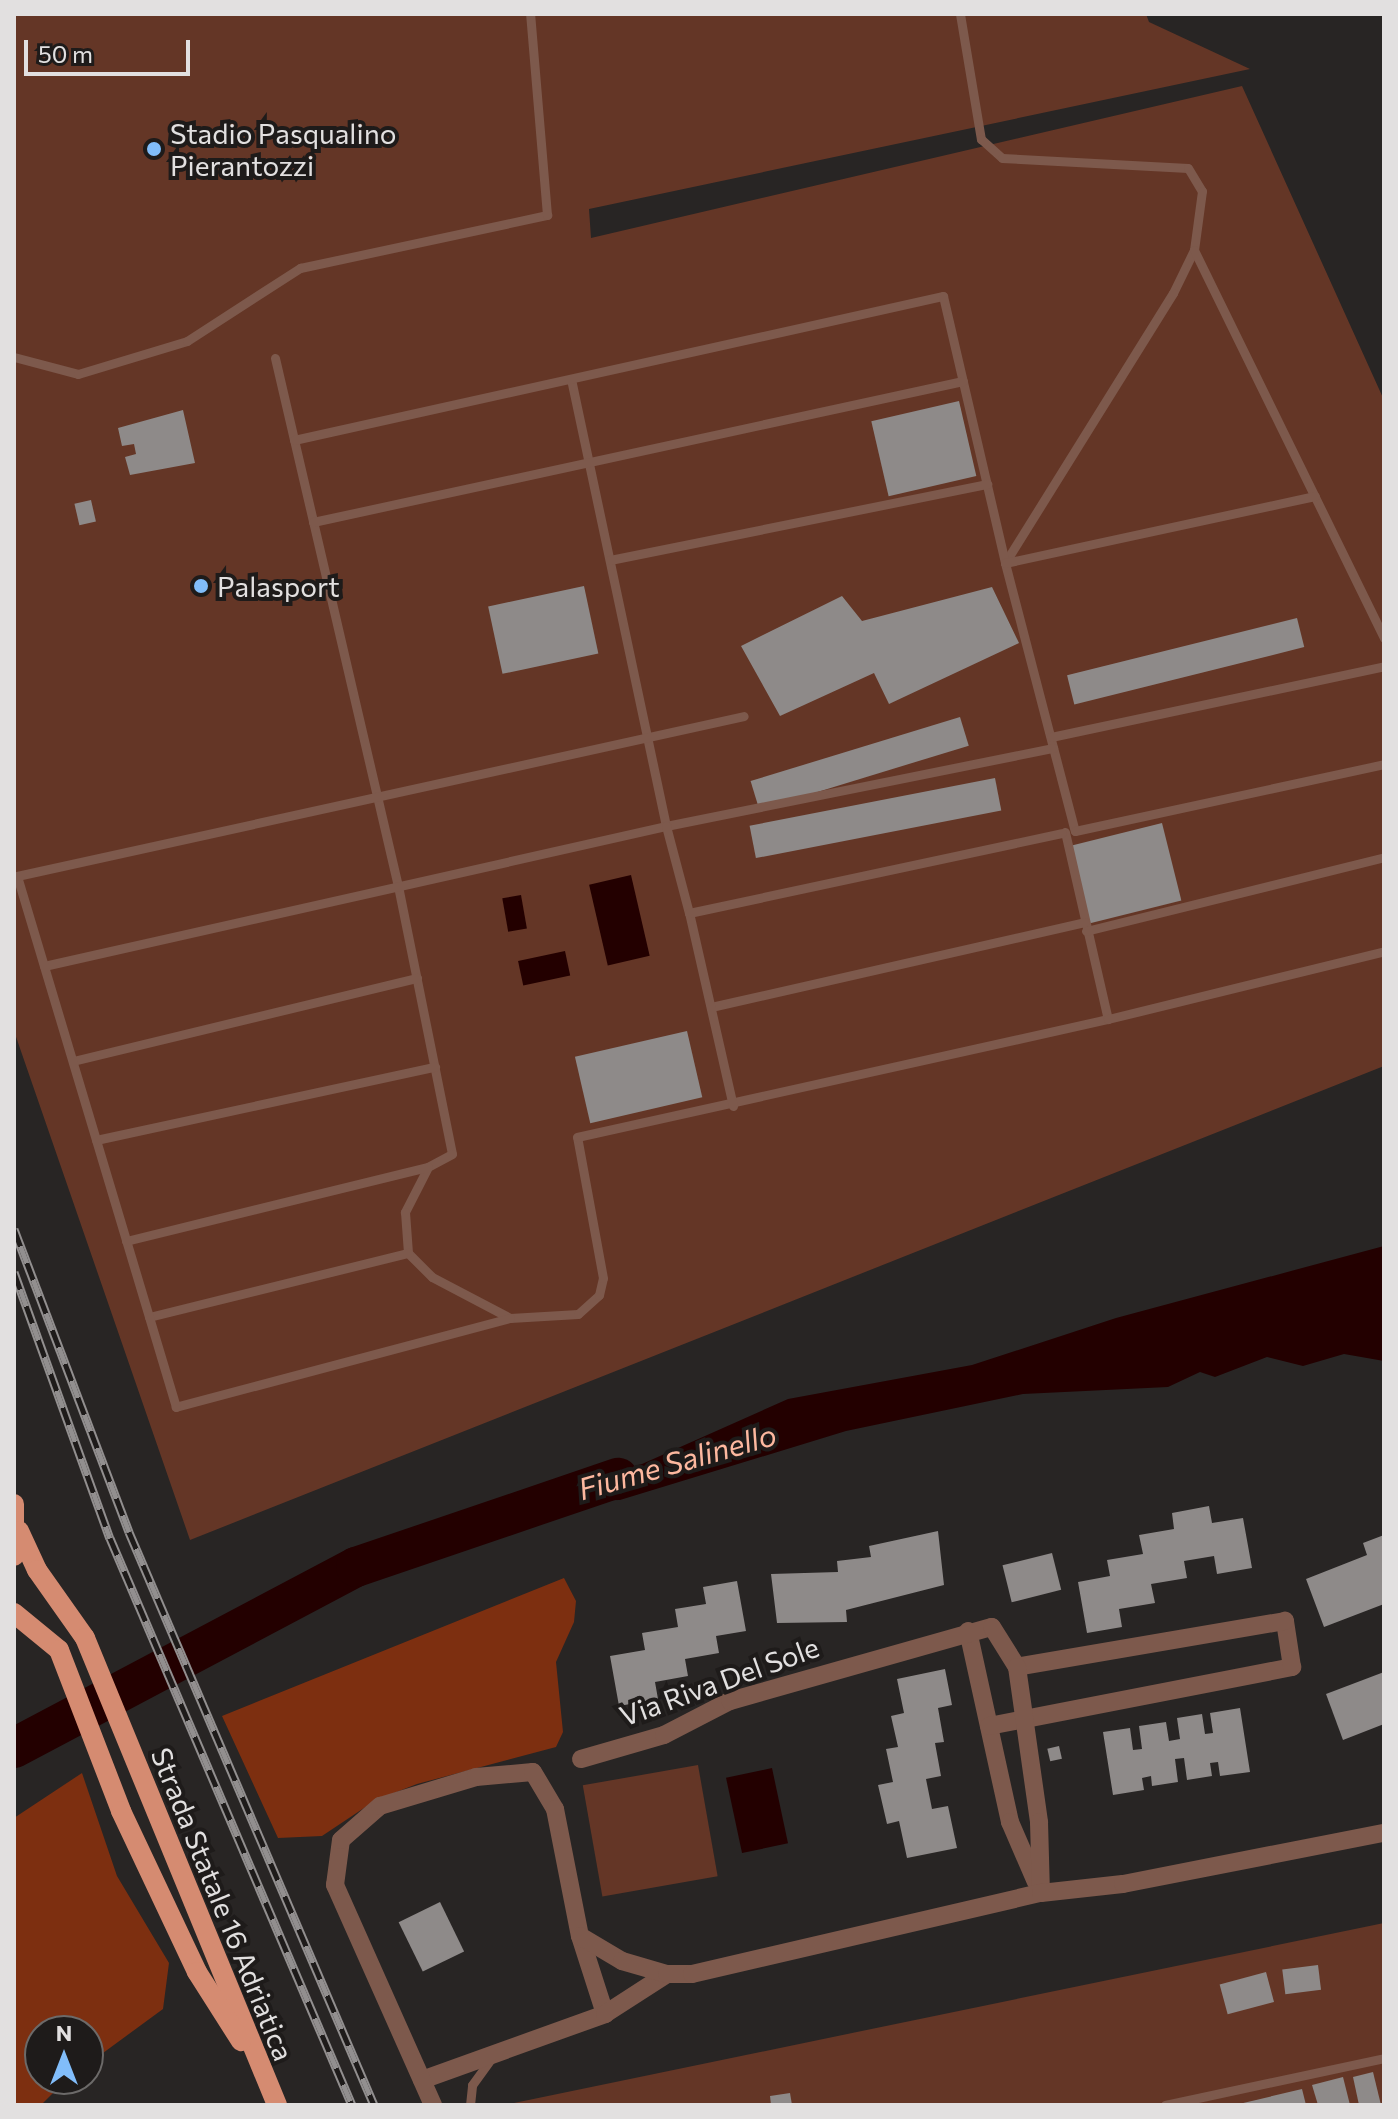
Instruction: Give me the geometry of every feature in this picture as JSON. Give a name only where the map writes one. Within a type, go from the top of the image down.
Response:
[{"type":"main road","name":"Strada Statale 16 Adriatica","points":[[14,1504],[19,1531],[85,1638],[147,1798],[267,2082]]},
{"type":"main road","name":"Strada Statale 16 Adriatica","points":[[14,1556],[19,1531]]},
{"type":"main road","name":"Strada Statale 16 Adriatica","points":[[21,1616],[59,1650],[121,1811],[197,1972],[267,2082]]},
{"type":"main road","points":[[267,2082],[277,2105]]},
{"type":"street","points":[[989,1726],[1292,1667],[1285,1621],[1017,1667]]},
{"type":"street","points":[[992,1627],[1017,1667],[1022,1720],[1039,1822],[1041,1893],[1010,1822],[968,1631],[992,1627]]},
{"type":"street","name":"Via Riva Del Sole","points":[[581,1759],[664,1735],[730,1701],[968,1631]]},
{"type":"street","points":[[433,2105],[335,1885],[341,1840],[380,1806],[476,1777],[533,1772],[555,1809],[580,1936],[605,2014]]},
{"type":"street","points":[[580,1936],[622,1961],[667,1974],[692,1974],[1041,1893],[1123,1884],[1384,1833]]},
{"type":"street","points":[[422,2080],[605,2014],[667,1974]]},
{"type":"lane","points":[[14,357],[78,374],[187,341],[300,268],[547,215],[530,14]]},
{"type":"lane","points":[[960,14],[981,139],[1002,158],[1188,168],[1202,191],[1194,250],[1005,563]]},
{"type":"lane","points":[[1194,250],[1384,638]]},
{"type":"lane","points":[[294,440],[943,296],[1005,563],[1075,831]]},
{"type":"lane","points":[[126,1241],[428,1167],[452,1154],[398,886],[275,358]]},
{"type":"lane","points":[[571,379],[666,826],[733,1106]]},
{"type":"lane","points":[[313,522],[963,381]]},
{"type":"lane","points":[[610,560],[987,484]]},
{"type":"lane","points":[[1005,563],[1315,496]]},
{"type":"lane","points":[[44,966],[1052,743],[1384,666]]},
{"type":"lane","points":[[744,716],[377,794],[17,876],[176,1407],[510,1318],[556,1320],[578,1314],[599,1295],[602,1258],[577,1137],[733,1106],[1384,951]]},
{"type":"lane","points":[[689,913],[1384,764]]},
{"type":"lane","points":[[1061,833],[1108,1019]]},
{"type":"lane","points":[[711,1007],[1085,927],[1384,857]]},
{"type":"lane","points":[[73,1061],[417,978]]},
{"type":"lane","points":[[96,1140],[435,1067]]},
{"type":"lane","points":[[428,1167],[405,1212],[408,1253],[432,1277],[510,1318]]},
{"type":"lane","points":[[149,1317],[408,1253]]},
{"type":"lane","points":[[470,2105],[472,2085],[494,2055]]},
{"type":"lane","points":[[1165,2105],[1384,2058]]},
{"type":"shaded area","points":[[14,14],[1146,14],[1149,22],[1250,69],[589,209],[591,238],[1242,86],[1384,400],[1384,1066],[190,1540],[14,1031]]},
{"type":"shaded area","points":[[564,1578],[576,1601],[574,1622],[556,1662],[563,1732],[556,1747],[417,1784],[376,1800],[322,1836],[278,1838],[222,1716]]},
{"type":"shaded area","points":[[698,1765],[718,1876],[602,1897],[583,1785]]},
{"type":"shaded area","points":[[82,1773],[117,1876],[169,1963],[163,2009],[104,2052],[104,2015],[24,2015],[24,2095],[51,2095],[41,2105],[14,2105],[14,1818]]},
{"type":"shaded area","points":[[1384,1923],[1384,2105],[504,2105]]},
{"type":"water","points":[[631,875],[650,956],[608,966],[589,885]]},
{"type":"water","points":[[521,895],[527,928],[508,932],[502,898]]},
{"type":"water","points":[[565,951],[570,975],[523,985],[518,961]]},
{"type":"water","points":[[1384,1246],[1384,1361],[1344,1354],[1303,1366],[1267,1357],[1215,1377],[1200,1372],[1168,1387],[1023,1394],[846,1431],[620,1500],[571,1501],[561,1485],[642,1464],[788,1399],[972,1365],[1116,1318]]},
{"type":"water","points":[[772,1768],[788,1843],[742,1853],[726,1778]]},
{"type":"building","points":[[959,401],[976,476],[889,496],[871,421]]},
{"type":"building","points":[[183,410],[195,463],[130,475],[125,457],[136,454],[134,444],[122,446],[118,428]]},
{"type":"building","points":[[91,500],[96,521],[79,525],[74,504]]},
{"type":"building","points":[[584,586],[598,653],[502,674],[488,606]]},
{"type":"building","points":[[992,587],[1019,643],[889,704],[874,673],[780,716],[741,646],[842,596],[862,621]]},
{"type":"building","points":[[1297,618],[1304,647],[1074,704],[1067,675]]},
{"type":"building","points":[[960,717],[969,746],[759,810],[751,781]]},
{"type":"building","points":[[995,778],[1001,810],[756,858],[750,826]]},
{"type":"building","points":[[1162,823],[1181,901],[1090,923],[1071,846]]},
{"type":"building","points":[[687,1031],[702,1097],[590,1123],[575,1057]]},
{"type":"building","points":[[1209,1506],[1212,1523],[1243,1518],[1252,1568],[1217,1574],[1214,1556],[1184,1561],[1187,1578],[1151,1584],[1155,1603],[1119,1609],[1122,1627],[1087,1633],[1078,1582],[1110,1576],[1107,1560],[1143,1554],[1139,1535],[1174,1529],[1172,1513]]},
{"type":"building","points":[[938,1531],[944,1585],[846,1610],[847,1622],[777,1623],[771,1574],[838,1572],[837,1561],[871,1557],[869,1546]]},
{"type":"building","points":[[1384,1535],[1384,1604],[1324,1627],[1306,1579],[1367,1555],[1363,1543]]},
{"type":"building","points":[[1052,1553],[1061,1590],[1012,1602],[1003,1565]]},
{"type":"building","points":[[737,1581],[746,1631],[716,1636],[719,1653],[685,1659],[688,1676],[655,1682],[658,1699],[619,1706],[610,1656],[645,1650],[642,1633],[678,1627],[675,1609],[706,1604],[703,1587]]},
{"type":"building","points":[[945,1669],[952,1705],[938,1708],[944,1742],[935,1743],[941,1776],[926,1779],[932,1809],[948,1806],[957,1848],[907,1858],[899,1821],[887,1824],[878,1785],[893,1782],[886,1749],[898,1747],[891,1716],[904,1713],[897,1679]]},
{"type":"building","points":[[1384,1672],[1384,1724],[1343,1740],[1326,1694]]},
{"type":"building","points":[[1240,1708],[1250,1772],[1220,1776],[1218,1762],[1210,1763],[1212,1776],[1187,1780],[1184,1758],[1175,1759],[1178,1782],[1152,1786],[1151,1776],[1142,1778],[1144,1790],[1113,1795],[1103,1732],[1130,1728],[1133,1750],[1142,1749],[1139,1726],[1166,1722],[1169,1741],[1180,1739],[1177,1718],[1202,1714],[1205,1734],[1213,1733],[1210,1713]]},
{"type":"building","points":[[1059,1746],[1062,1759],[1050,1761],[1047,1749]]},
{"type":"building","points":[[440,1902],[464,1951],[423,1972],[399,1922]]},
{"type":"building","points":[[1318,1965],[1321,1990],[1285,1994],[1282,1969]]},
{"type":"building","points":[[1266,1972],[1274,2002],[1228,2014],[1220,1984]]},
{"type":"building","points":[[1373,2072],[1381,2105],[1359,2105],[1353,2077]]},
{"type":"building","points":[[1343,2077],[1350,2105],[1318,2105],[1312,2085]]},
{"type":"building","points":[[1302,2089],[1306,2105],[1239,2105],[1239,2104]]},
{"type":"building","points":[[790,2093],[792,2105],[771,2105],[770,2096]]},
{"type":"waterway","name":"Fiume Salinello","points":[[14,1748],[356,1567],[618,1478]]},
{"type":"railway","points":[[14,1229],[129,1532],[374,2105]]},
{"type":"railway","points":[[14,1272],[110,1538],[352,2105]]},
{"type":"place","name":"Stadio Pasqualino Pierantozzi","points":[[154,149]]},
{"type":"place","name":"Palasport","points":[[201,586]]}]
